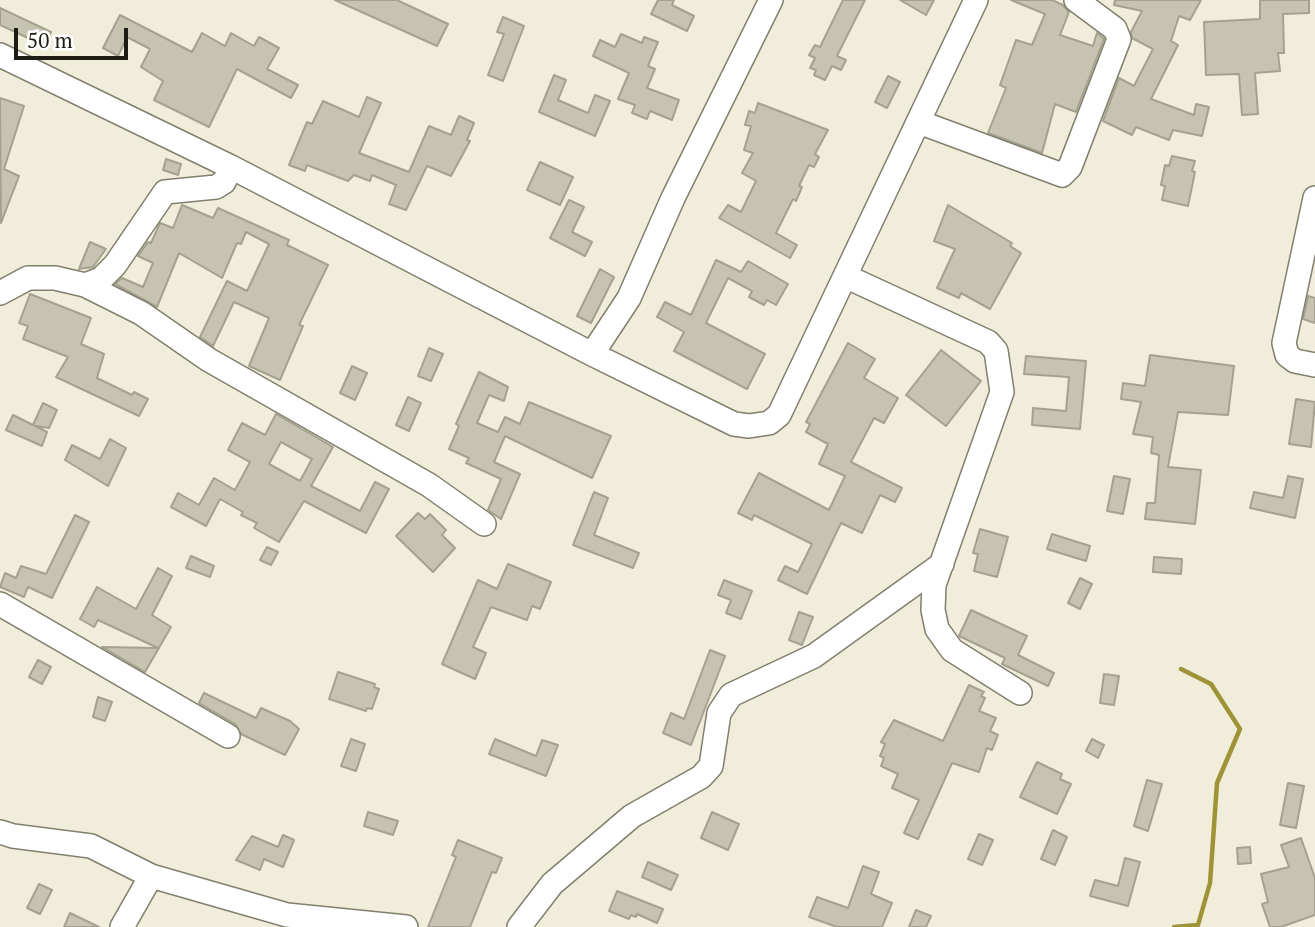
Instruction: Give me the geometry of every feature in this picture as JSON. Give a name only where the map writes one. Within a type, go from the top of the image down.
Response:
[{"type":"street","points":[[592,354],[629,298],[673,198],[771,0]]},
{"type":"street","points":[[0,55],[231,167],[592,354],[734,424],[769,423],[779,415],[976,0]]},
{"type":"street","points":[[919,122],[1062,175],[1070,167],[1119,39],[1115,29],[1076,0]]},
{"type":"street","points":[[85,285],[101,279],[115,265],[165,192],[216,187],[224,182],[231,167]]},
{"type":"street","points":[[1315,198],[1284,343],[1287,355],[1295,361],[1315,365]]},
{"type":"street","points":[[845,276],[988,342],[996,351],[1002,392],[934,585],[937,629],[952,650],[1020,693]]},
{"type":"street","points":[[0,293],[29,278],[55,278],[85,285],[141,313],[209,360],[429,485],[484,524]]},
{"type":"street","points":[[519,927],[552,884],[632,816],[701,777],[711,766],[719,713],[731,695],[814,656],[942,564]]},
{"type":"street","points":[[0,604],[228,736]]},
{"type":"street","points":[[0,832],[91,846],[152,876],[287,915],[406,927]]},
{"type":"street","points":[[122,927],[152,876]]},
{"type":"building","points":[[335,0],[397,0],[448,24],[437,46]]},
{"type":"building","points":[[658,0],[674,0],[672,5],[694,16],[687,31],[651,14]]},
{"type":"building","points":[[843,0],[865,0],[837,56],[846,60],[841,70],[832,66],[825,80],[814,75],[816,70],[810,68],[815,58],[809,55],[815,45],[820,47]]},
{"type":"building","points":[[900,0],[934,0],[926,15]]},
{"type":"building","points":[[1011,0],[1052,0],[1063,5],[1069,12],[1060,35],[1093,46],[1097,33],[1104,39],[1076,112],[1055,104],[1042,153],[988,133],[1006,88],[1000,85],[1016,40],[1032,45],[1045,14]]},
{"type":"building","points":[[1115,0],[1201,0],[1190,20],[1179,16],[1171,41],[1178,45],[1151,99],[1194,115],[1196,104],[1209,107],[1202,136],[1173,130],[1169,140],[1136,127],[1132,135],[1103,121],[1119,78],[1134,86],[1153,49],[1132,38],[1131,32],[1142,11],[1114,5]]},
{"type":"building","points":[[1260,0],[1309,0],[1309,13],[1283,14],[1284,53],[1278,53],[1280,71],[1255,73],[1258,114],[1242,115],[1239,74],[1206,75],[1204,22],[1260,19]]},
{"type":"building","points":[[0,8],[51,32],[45,46],[0,25]]},
{"type":"building","points":[[120,15],[192,52],[202,33],[225,46],[231,33],[254,46],[259,37],[279,48],[267,69],[298,85],[291,98],[237,69],[209,127],[154,100],[163,81],[141,67],[150,49],[127,37],[118,56],[103,48]]},
{"type":"building","points":[[503,17],[524,26],[503,81],[488,75],[504,34],[497,32]]},
{"type":"building","points":[[621,34],[642,43],[644,37],[658,42],[648,66],[655,69],[647,88],[679,100],[672,120],[650,111],[647,119],[632,113],[635,105],[618,99],[629,73],[593,56],[600,40],[615,47]]},
{"type":"building","points":[[554,75],[566,80],[558,100],[588,113],[595,95],[610,101],[595,136],[539,112]]},
{"type":"building","points":[[888,76],[900,82],[887,108],[875,102]]},
{"type":"building","points":[[367,97],[381,103],[359,153],[409,172],[429,126],[451,135],[459,116],[474,123],[467,140],[470,141],[451,176],[427,166],[406,210],[389,204],[396,185],[372,175],[370,181],[354,175],[348,181],[307,165],[305,171],[289,165],[307,122],[312,124],[323,101],[359,117]]},
{"type":"building","points":[[0,98],[24,106],[4,169],[19,176],[1,223]]},
{"type":"building","points":[[758,103],[828,130],[815,154],[819,157],[814,167],[809,165],[799,186],[802,187],[796,201],[793,199],[776,233],[797,245],[790,258],[719,218],[728,205],[741,212],[756,181],[742,173],[753,153],[744,150],[751,126],[745,125],[749,111],[755,113]]},
{"type":"building","points":[[1172,156],[1195,161],[1188,206],[1162,200],[1165,186],[1161,185],[1165,165],[1169,166]]},
{"type":"building","points":[[166,159],[181,164],[178,175],[163,170]]},
{"type":"building","points":[[540,162],[573,177],[560,205],[527,190]]},
{"type":"building","points":[[569,200],[584,207],[572,232],[592,242],[585,256],[550,238]]},
{"type":"building","points":[[182,205],[213,218],[218,208],[289,240],[287,245],[328,265],[299,325],[303,326],[280,380],[249,366],[269,318],[234,302],[213,346],[200,337],[227,281],[247,291],[269,244],[246,232],[241,244],[237,243],[222,278],[179,253],[157,307],[115,284],[122,278],[143,287],[153,263],[138,256],[148,242],[151,243],[160,223],[173,228]]},
{"type":"building","points":[[948,205],[1012,243],[1010,246],[1021,253],[990,309],[961,293],[959,298],[937,288],[955,249],[934,241]]},
{"type":"building","points":[[90,242],[106,249],[93,267],[79,269]]},
{"type":"building","points":[[716,260],[741,272],[748,261],[788,284],[776,305],[767,300],[764,305],[749,297],[752,291],[728,278],[706,323],[765,354],[747,389],[674,351],[684,332],[657,317],[665,302],[691,315]]},
{"type":"building","points":[[600,269],[614,277],[591,323],[577,316]]},
{"type":"building","points":[[30,294],[91,318],[81,344],[104,354],[97,378],[132,395],[134,392],[148,399],[139,416],[56,377],[68,357],[23,339],[28,326],[19,323]]},
{"type":"building","points":[[1308,296],[1315,298],[1315,323],[1303,319]]},
{"type":"building","points":[[848,343],[875,359],[864,378],[898,398],[884,423],[874,418],[851,462],[902,488],[895,502],[880,495],[862,533],[841,523],[807,594],[778,580],[785,566],[798,572],[812,544],[754,515],[752,520],[738,513],[759,473],[829,510],[845,476],[819,464],[828,444],[806,432],[810,424],[806,422]]},
{"type":"building","points":[[429,348],[443,354],[431,381],[418,376]]},
{"type":"building","points":[[941,350],[981,381],[946,426],[906,395]]},
{"type":"building","points":[[1150,355],[1234,366],[1228,415],[1178,412],[1168,467],[1201,470],[1195,524],[1145,519],[1147,503],[1155,503],[1159,455],[1151,453],[1153,437],[1133,434],[1141,402],[1121,399],[1123,383],[1145,386]]},
{"type":"building","points":[[1026,356],[1086,361],[1080,429],[1032,425],[1033,408],[1066,411],[1069,377],[1024,374]]},
{"type":"building","points":[[352,366],[367,373],[355,400],[340,393]]},
{"type":"building","points":[[479,372],[508,387],[504,401],[489,395],[477,423],[498,432],[505,417],[520,424],[529,402],[611,436],[592,478],[505,436],[494,462],[520,474],[501,519],[488,510],[501,479],[466,463],[469,458],[449,449],[459,426],[456,424]]},
{"type":"building","points":[[408,397],[421,403],[409,431],[396,425]]},
{"type":"building","points":[[1296,399],[1315,402],[1311,447],[1289,444]]},
{"type":"building","points":[[43,403],[57,410],[49,428],[35,426],[47,432],[42,446],[6,430],[13,415],[33,425]]},
{"type":"building","points":[[276,414],[333,447],[311,486],[360,511],[375,482],[389,489],[366,533],[304,501],[279,542],[254,528],[257,523],[220,499],[206,526],[171,507],[178,493],[199,505],[214,478],[235,490],[250,462],[228,450],[242,423],[265,435]],"holes":[[[281,442],[312,459],[300,481],[269,464]]]},
{"type":"building","points":[[110,439],[126,448],[108,486],[65,460],[72,445],[100,459]]},
{"type":"building","points":[[1114,476],[1130,479],[1123,514],[1107,511]]},
{"type":"building","points":[[1288,476],[1303,479],[1295,518],[1250,508],[1254,492],[1283,498]]},
{"type":"building","points":[[594,492],[608,498],[594,535],[639,553],[633,568],[573,545]]},
{"type":"building","points":[[418,513],[425,519],[430,514],[446,530],[442,535],[455,548],[433,572],[396,536]]},
{"type":"building","points":[[75,515],[89,522],[52,598],[28,587],[24,597],[0,587],[5,573],[16,578],[21,566],[46,574]]},
{"type":"building","points":[[980,529],[1008,537],[997,577],[974,571],[978,554],[973,553]]},
{"type":"building","points":[[1052,534],[1090,546],[1086,561],[1047,549]]},
{"type":"building","points":[[267,547],[278,552],[271,565],[260,560]]},
{"type":"building","points":[[191,556],[214,566],[210,577],[186,568]]},
{"type":"building","points":[[1154,557],[1182,559],[1181,574],[1153,572]]},
{"type":"building","points":[[508,564],[551,582],[540,609],[532,606],[527,620],[491,607],[473,647],[486,653],[475,679],[442,664],[478,580],[497,589]]},
{"type":"building","points":[[158,568],[172,576],[152,615],[171,627],[145,672],[102,647],[158,648],[98,620],[94,627],[80,619],[97,587],[136,609]]},
{"type":"building","points":[[1080,578],[1092,584],[1080,609],[1068,603]]},
{"type":"building","points":[[724,580],[752,591],[741,619],[726,613],[731,600],[718,595]]},
{"type":"building","points":[[971,610],[1027,636],[1018,655],[1054,673],[1048,686],[1002,664],[1005,658],[959,636]]},
{"type":"building","points":[[799,612],[813,617],[802,645],[789,640]]},
{"type":"building","points":[[710,650],[725,656],[691,745],[663,733],[671,713],[684,719]]},
{"type":"building","points":[[38,660],[51,667],[42,684],[29,677]]},
{"type":"building","points":[[338,672],[375,684],[374,687],[379,689],[372,709],[367,708],[366,711],[329,699]]},
{"type":"building","points":[[1104,674],[1119,676],[1114,705],[1100,703]]},
{"type":"building","points":[[969,685],[984,692],[981,696],[985,698],[979,711],[996,718],[990,731],[998,735],[992,750],[987,748],[979,772],[952,763],[918,839],[904,833],[919,800],[892,788],[898,774],[881,766],[884,758],[880,756],[885,744],[881,742],[894,720],[943,741]]},
{"type":"building","points":[[204,693],[256,718],[261,708],[290,721],[299,729],[285,755],[241,734],[235,724],[199,703]]},
{"type":"building","points":[[98,697],[112,702],[105,721],[93,717]]},
{"type":"building","points":[[351,739],[365,744],[356,771],[341,766]]},
{"type":"building","points":[[495,739],[536,756],[542,740],[558,745],[546,776],[489,754]]},
{"type":"building","points":[[1092,739],[1104,745],[1098,758],[1086,751]]},
{"type":"building","points":[[1037,762],[1062,774],[1060,779],[1071,784],[1057,814],[1020,797]]},
{"type":"building","points":[[1147,780],[1162,784],[1148,831],[1134,826]]},
{"type":"building","points":[[1288,783],[1304,786],[1296,828],[1280,825]]},
{"type":"building","points":[[368,812],[398,821],[393,835],[364,826]]},
{"type":"building","points":[[712,812],[739,824],[728,850],[701,838]]},
{"type":"building","points":[[1053,830],[1067,837],[1055,865],[1041,859]]},
{"type":"building","points":[[979,834],[993,840],[982,865],[968,859]]},
{"type":"building","points":[[283,835],[294,840],[283,867],[264,859],[260,870],[236,860],[252,836],[278,847]]},
{"type":"building","points":[[1301,838],[1315,878],[1315,915],[1281,927],[1270,927],[1262,904],[1268,902],[1261,874],[1289,867],[1281,845]]},
{"type":"building","points":[[458,840],[502,858],[496,873],[492,872],[470,927],[428,927],[456,857],[452,855]]},
{"type":"building","points":[[1250,847],[1251,863],[1238,864],[1237,848]]},
{"type":"building","points":[[1125,858],[1140,862],[1128,906],[1090,896],[1095,880],[1118,886]]},
{"type":"building","points":[[648,862],[678,875],[671,890],[642,877]]},
{"type":"building","points":[[863,866],[879,872],[871,894],[892,903],[882,927],[837,927],[809,917],[817,897],[848,908]]},
{"type":"building","points":[[39,884],[52,890],[40,914],[27,908]]},
{"type":"building","points":[[617,891],[663,909],[657,923],[637,914],[636,917],[631,915],[629,919],[609,911]]},
{"type":"building","points":[[916,910],[931,916],[926,927],[909,927]]},
{"type":"building","points":[[70,913],[99,927],[64,927]]},
{"type":"waterway","points":[[1174,927],[1198,925],[1210,883],[1217,783],[1240,729],[1211,684],[1181,669]]}]
